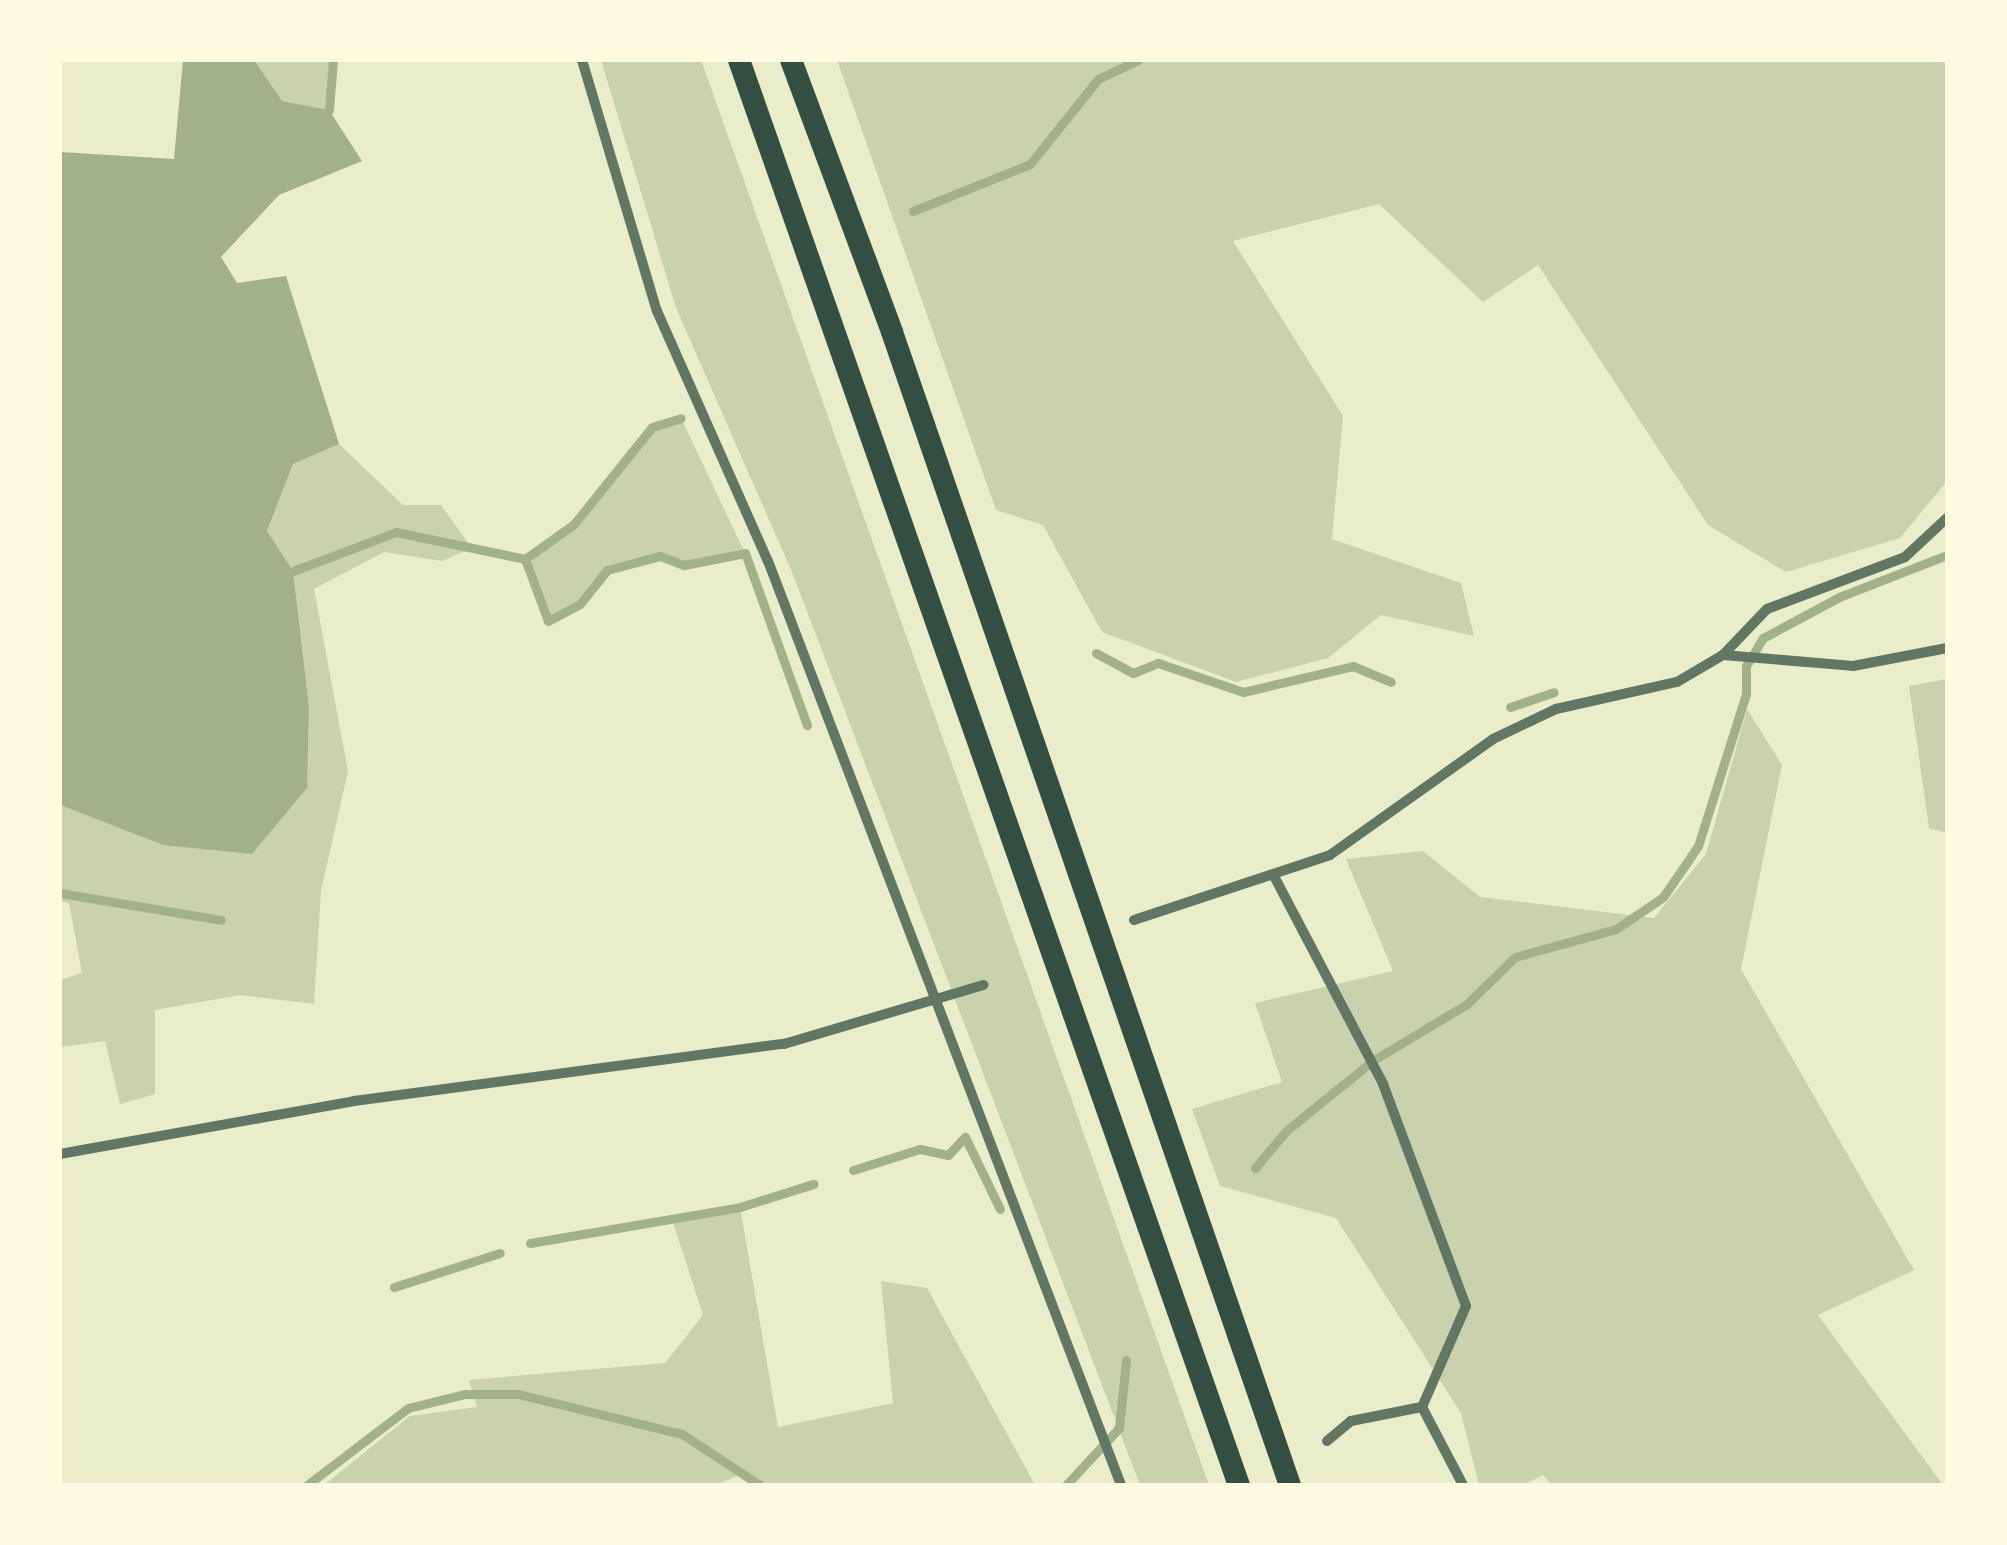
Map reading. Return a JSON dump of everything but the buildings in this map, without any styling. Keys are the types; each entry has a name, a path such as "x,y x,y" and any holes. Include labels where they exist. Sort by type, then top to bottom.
{"highway":[{"path":"739,60 1238,1485"},
{"path":"791,60 892,332 1290,1485"}],"street":[{"path":"582,60 657,311 768,561 932,1002 1121,1485"},
{"path":"1134,920 1274,878 1330,855 1493,739 1556,709 1677,682 1724,655 1767,609 1904,556 1947,518"},
{"path":"1724,655 1853,666 1947,648"},
{"path":"1274,878 1382,1084 1466,1306 1422,1407"},
{"path":"60,1154 354,1101 784,1044 984,985"},
{"path":"1327,1442 1351,1421 1422,1407"},
{"path":"1422,1407 1463,1485"}],"shaded area":[{"path":"183,60 254,60 282,101 329,110 362,161 279,195 221,257 237,283 286,276 339,444 293,464 267,531 293,571 309,706 307,788 252,854 163,845 60,805 60,152 174,159"},
{"path":"254,60 333,60 329,110 281,101"},
{"path":"601,60 701,60 1209,1485 1140,1485 792,572 676,308"},
{"path":"837,60 1947,60 1947,481 1900,538 1786,572 1708,525 1538,265 1483,302 1379,204 1233,241 1343,416 1332,539 1461,583 1474,636 1381,615 1328,658 1236,682 1102,632 1043,525 996,510"},
{"path":"681,418 745,553 684,565 659,556 607,570 580,604 548,621 525,559 574,524 652,427"},
{"path":"339,444 403,505 441,505 472,548 442,561 384,552 314,589 348,771 321,891 314,1004 240,995 155,1010 155,1094 120,1104 105,1041 60,1047 60,980 82,973 69,903 60,901 60,805 163,845 309,706 293,572 267,531 293,464"},
{"path":"1947,679 1947,833 1929,828 1909,686"},
{"path":"1747,709 1782,765 1741,969 1914,1270 1818,1315 1943,1485 1552,1485 1543,1475 1523,1485 1479,1485 1461,1413 1336,1218 1220,1186 1192,1109 1282,1082 1255,1003 1393,971 1346,859 1423,851 1480,897 1654,918 1706,854"},
{"path":"740,1207 778,1427 893,1403 881,1281 927,1288 1035,1485 753,1485 739,1475 716,1485 324,1485 410,1416 477,1407 469,1380 665,1363 703,1315 672,1219"}],"waterway":[{"path":"329,110 333,60"},
{"path":"913,211 1030,164 1098,79 1138,60"},
{"path":"525,559 574,524 652,427 681,418"},
{"path":"293,571 396,532 525,559 548,621 580,604 607,570 660,556 684,565 745,553 807,725"},
{"path":"1255,1168 1286,1131 1372,1061 1467,1004 1515,957 1616,929 1663,897 1698,846 1746,694 1746,666 1763,638 1839,597 1947,555"},
{"path":"1096,653 1133,673 1158,663 1243,692 1353,666 1391,682"},
{"path":"1510,707 1554,692"},
{"path":"60,893 221,920"},
{"path":"853,1170 920,1149 948,1155 965,1137 1000,1209"},
{"path":"530,1243 740,1207 813,1184"},
{"path":"394,1287 500,1253"},
{"path":"1066,1485 1119,1428 1126,1360"},
{"path":"307,1485 408,1408 465,1394 518,1394 682,1434 760,1485"}]}
